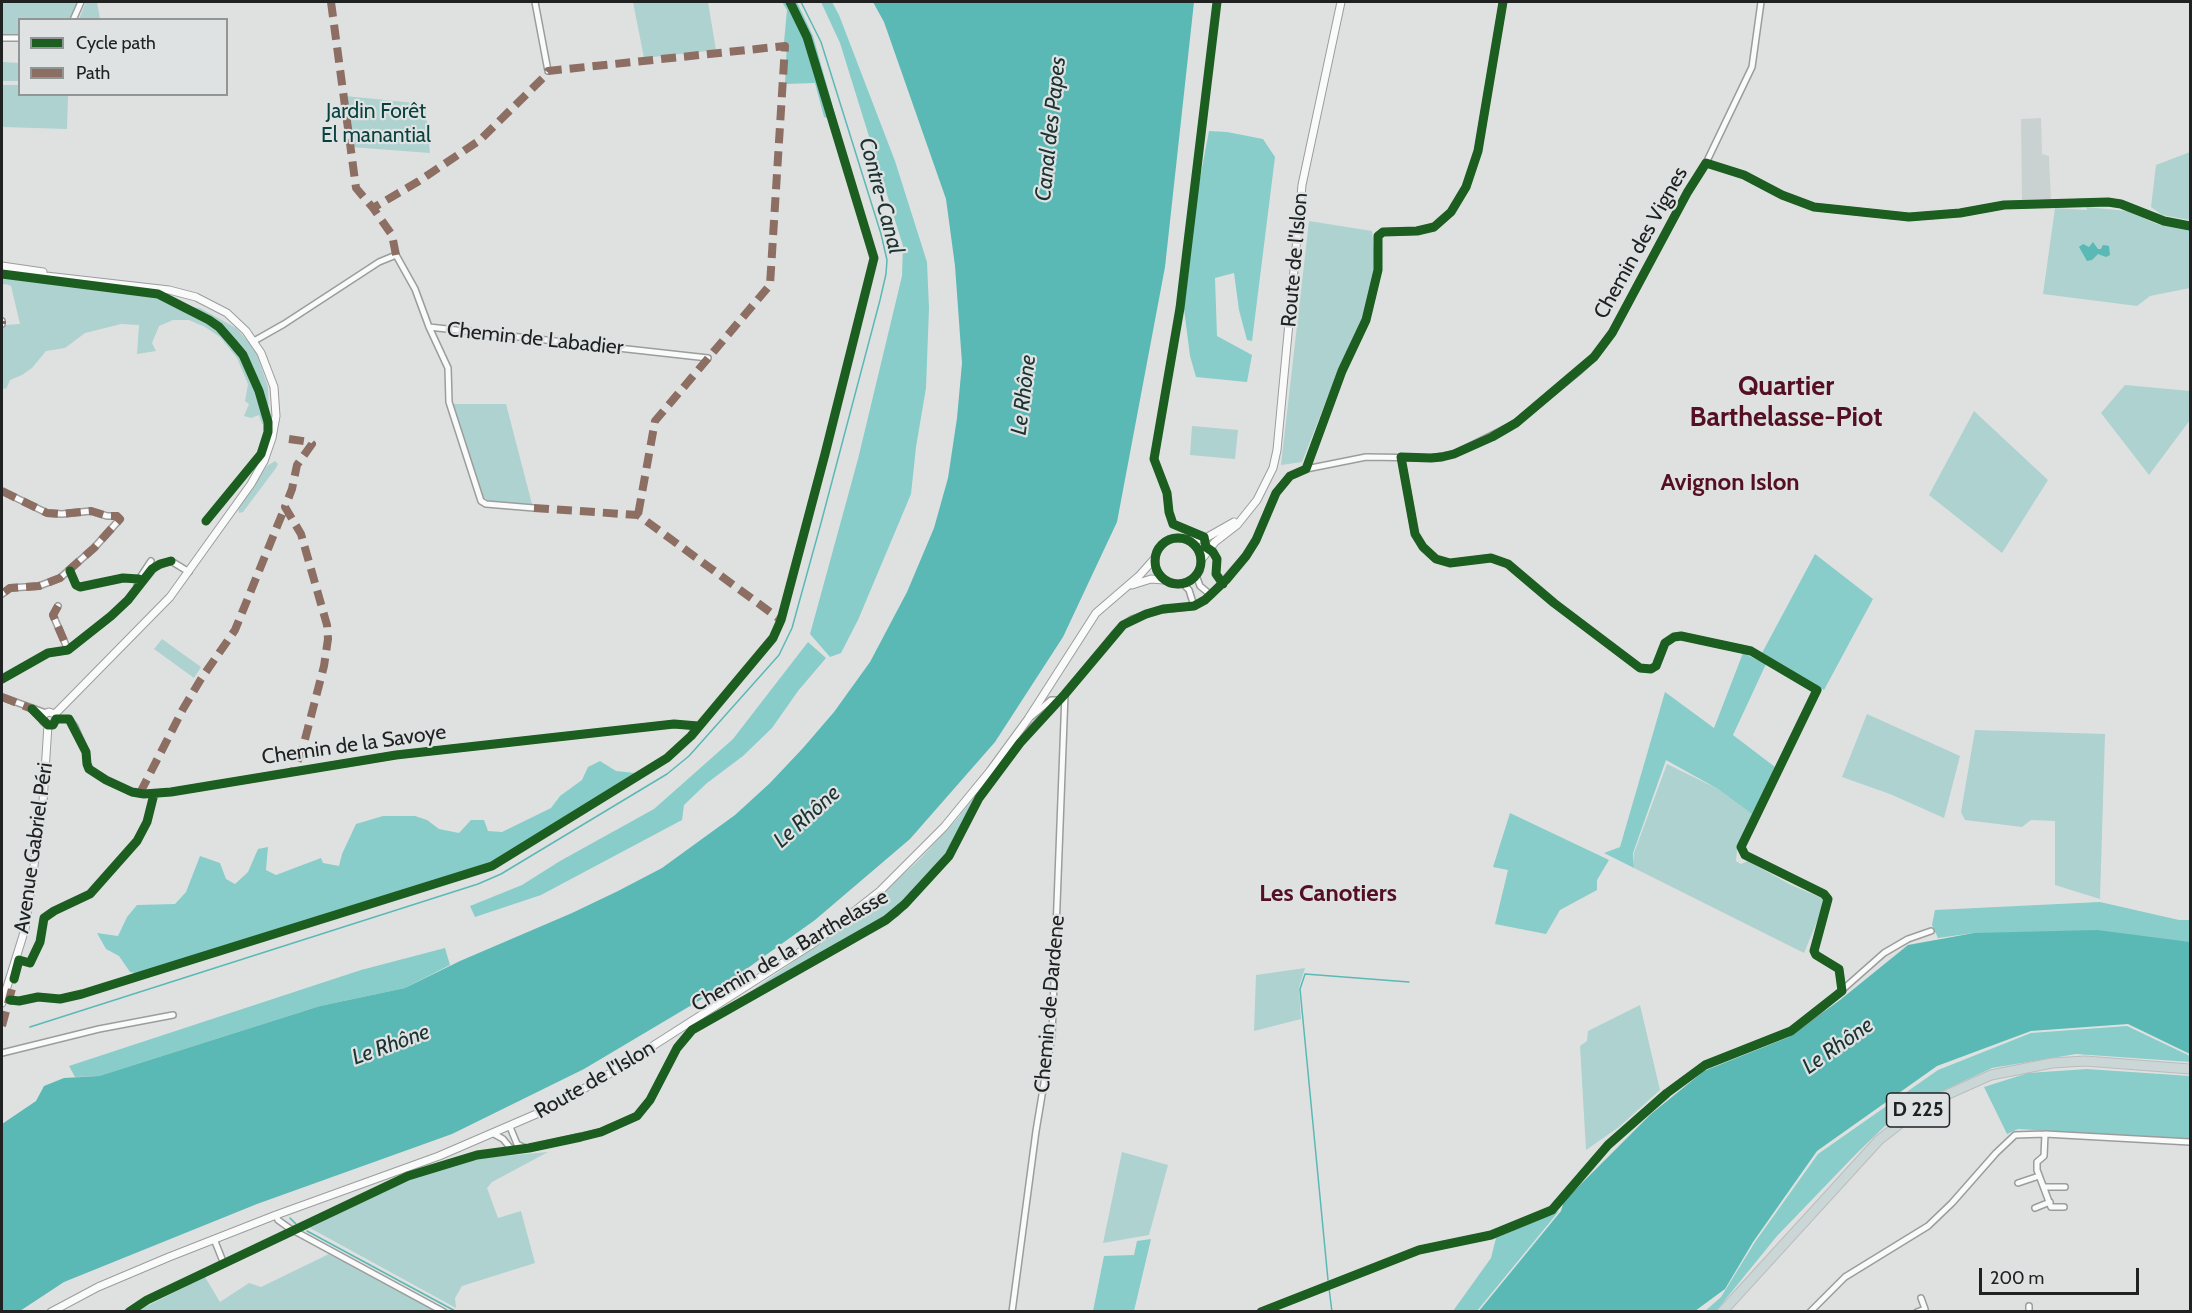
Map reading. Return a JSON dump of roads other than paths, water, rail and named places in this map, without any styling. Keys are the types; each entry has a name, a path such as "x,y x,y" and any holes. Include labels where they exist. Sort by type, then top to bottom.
{"highway":[{"name":"D 225","path":"1722,1311 1879,1140 1920,1108 1991,1075 2052,1063 2085,1061 2190,1069"}],"street":[{"path":"75,18 81,2"},
{"path":"535,2 548,71"},
{"name":"Route de l'Islon","path":"1201,560 1215,542 1236,525 1246,513 1263,490 1273,468 1277,450 1302,184 1341,2"},
{"path":"1306,469 1342,371 1366,321 1378,270 1378,236 1383,232 1417,231 1434,227 1451,212 1466,187 1480,141 1503,2"},
{"path":"1706,163 1752,67 1761,2"},
{"path":"2,38 18,38"},
{"name":"Chemin des Vignes","path":"1211,595 1246,556 1256,540 1275,493 1290,476 1306,469 1366,457 1418,458 1454,454 1516,423 1594,357 1612,333 1687,193 1706,163 1744,175 1782,195 1814,207 1909,217 1952,214 2004,205 2108,202 2121,204 2164,221 2190,226"},
{"name":"Chemin de Labadier","path":"254,341 380,262 396,255 415,289 429,327 708,358"},
{"path":"2,266 81,279"},
{"path":"2,271 170,290 196,297 227,313 254,341 266,364 274,387 276,416 270,447 251,484 189,572 157,612 56,717 53,725 46,723 32,709"},
{"path":"429,327 448,368 449,402 481,501 486,504 534,508"},
{"path":"1401,457 1416,534 1423,547 1436,559 1450,563 1491,558 1508,564 1554,603 1640,668 1652,669 1656,666 1665,643 1674,637 1681,636 1751,651 1817,690 1741,847 1745,855 1824,894 1828,899 1814,951 1820,958 1839,969 1842,991"},
{"path":"2,491 47,513 91,511 119,517 120,521 60,578 39,586 10,588 2,586"},
{"name":"Route de l'Islon","path":"1188,540 1201,540 1212,536 1246,513"},
{"path":"1197,575 1183,584 1164,580 1156,570 1155,558 1159,548 1173,538 1188,540 1195,545 1201,560 1197,575 1200,586 1211,595"},
{"name":"Route de l'Islon","path":"51,1311 132,1272 214,1239 510,1127 548,1109 601,1079 771,972 837,926 880,891 944,827 990,771 1028,719 1096,613 1127,587 1155,558"},
{"path":"138,588 139,579 151,561"},
{"path":"2,679 48,653 68,650 111,616 138,588 152,569 160,564 171,561 189,572"},
{"name":"Route de l'Islon","path":"1127,587 1151,579 1164,580"},
{"path":"1183,584 1189,590 1194,606"},
{"path":"2,594 10,588"},
{"name":"Chemin de la Barthelasse","path":"494,1134 503,1139 512,1150 529,1148 591,1135 637,1116 651,1100 677,1048 692,1030 896,913 950,856 979,798 1028,732 1065,694 1123,625 1160,610 1194,606 1211,595"},
{"path":"58,606 53,615 68,650"},
{"name":"Chemin de Dardene","path":"1012,1311 1036,1131 1052,1035 1065,694"},
{"path":"2,697 32,709 51,712 56,717"},
{"path":"1028,719 1051,700 1059,700"},
{"path":"46,713 43,716 46,723"},
{"name":"Chemin de la Savoye","path":"56,717 69,719 87,752 89,769 132,792 154,794 396,755 674,724 698,726"},
{"name":"Avenue Gabriel Péri","path":"2,1003 25,929 43,802 46,723"},
{"path":"1261,1311 1419,1250 1491,1235 1552,1210 1608,1145 1667,1093 1705,1065 1791,1031 1842,991 1884,953 1908,939 1931,931"},
{"path":"2,1053 99,1029 173,1015"},
{"path":"510,1127 517,1144 529,1148"},
{"path":"2045,1134 2044,1156 2037,1162 2039,1176 2051,1207 2064,1208"},
{"path":"1810,1311 1845,1277 1928,1226 2015,1135 2045,1134 2190,1142"},
{"path":"2018,1183 2039,1176"},
{"path":"2045,1187 2065,1187"},
{"path":"2035,1208 2050,1202"},
{"path":"276,1215 283,1224 294,1231 444,1311"},
{"path":"129,1311 147,1300 294,1231"},
{"path":"214,1239 224,1264"},
{"path":"1917,1311 1925,1309 1922,1298"}],"water":[{"path":"873,2 1194,2 1165,267 1117,522 1063,637 995,742 910,839 815,920 717,990 584,1069 452,1134 257,1204 64,1282 20,1311 2,1311 2,1124 36,1101 44,1086 64,1078 99,1076 320,1006 405,988 618,891 662,868 735,815 803,748 834,712 870,662 907,592 934,528 948,478 962,363 955,266 946,199 884,22"},
{"path":"2093,242 2098,249 2101,249 2103,245 2109,246 2110,255 2106,257 2098,254 2092,260 2087,261 2079,247 2083,244 2089,247"},
{"name":"Le Rhône","path":"2097,930 2190,942 2190,1054 2128,1024 2031,1031 1937,1066 1817,1151 1753,1242 1725,1289 1695,1311 1479,1311 1561,1211 1564,1201 1651,1114 1704,1071 1789,1037 1840,1000 1908,945 1974,933"}],"waterway":[{"name":"Contre-Canal","path":"30,1027 478,884 501,874 667,774 689,756 779,655 792,628 821,523 880,300 887,260 821,42 801,2"},
{"path":"1328,1280 1300,989 1305,974 1409,982"},
{"path":"290,1218 296,1224"},
{"path":"307,1231 457,1312"},
{"path":"1329,1288 1332,1312"}],"district":[{"name":"Quartier Barthelasse-Piot","path":"1786,402"},
{"name":"Avignon Islon","path":"1730,483"},
{"name":"Les Canotiers","path":"1328,894"}],"park label":[{"name":"Jardin Forêt El manantial","path":"376,124"}],"water label":[{"name":"Canal des Papes","path":"1051,129"}]}
